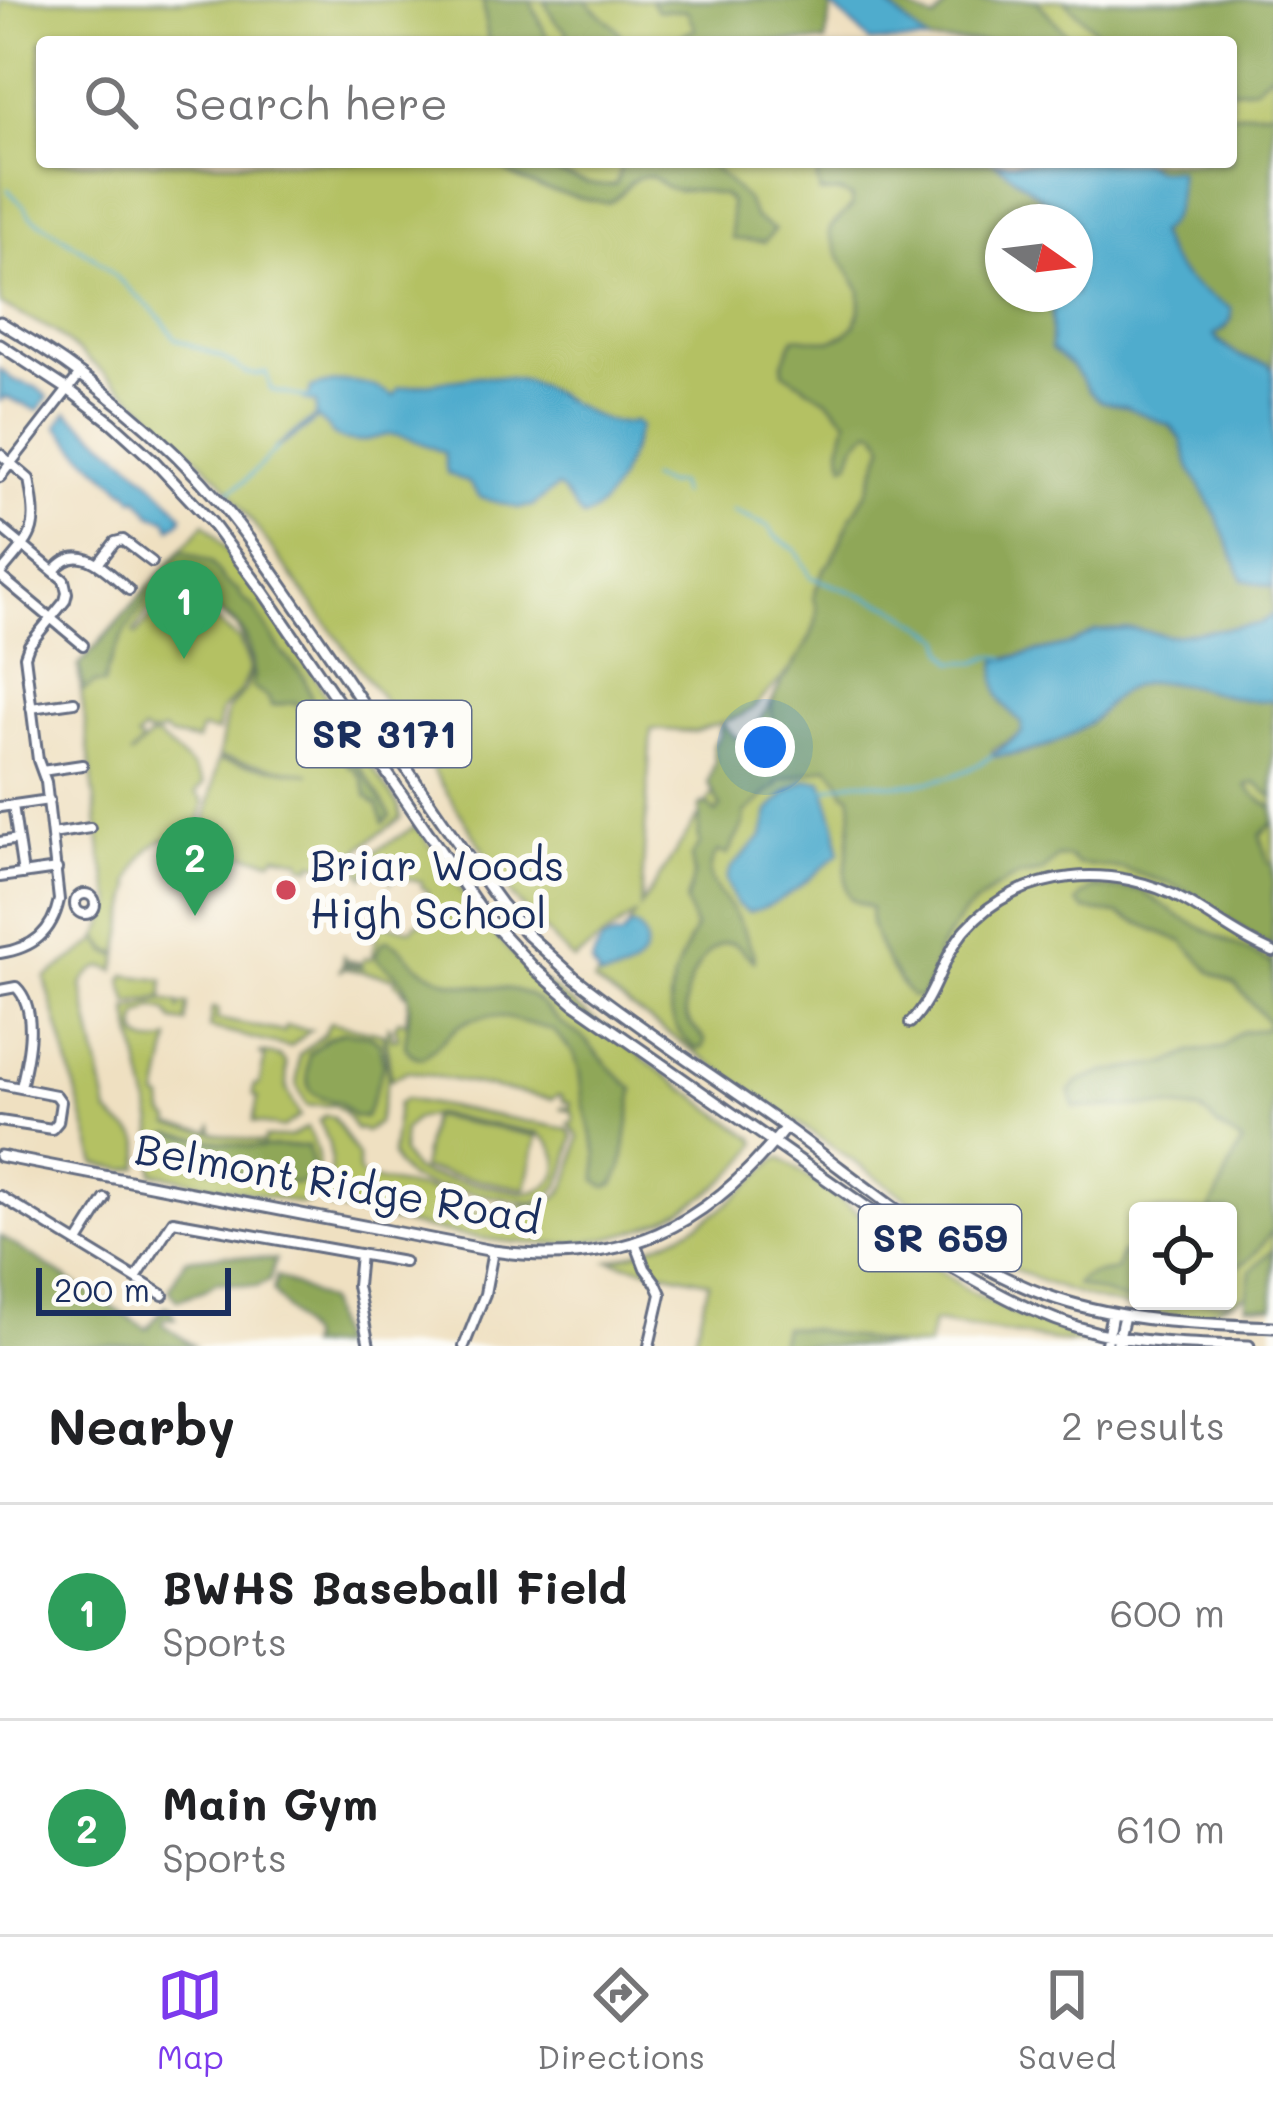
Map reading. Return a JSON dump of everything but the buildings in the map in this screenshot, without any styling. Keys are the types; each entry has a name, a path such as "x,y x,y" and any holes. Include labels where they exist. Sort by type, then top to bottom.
{"main road":[{"name":"SR 3171","path":"0,322 80,374 158,437 223,506 513,919 590,990 786,1127"},
{"name":"SR 3171","path":"0,345 112,423 223,536 465,887 510,944 574,1003 774,1142"},
{"name":"Belmont Ridge Road","path":"0,1156 493,1251 565,1256 634,1242 699,1212 736,1183 786,1127"},
{"name":"SR 659","path":"786,1127 994,1272 1053,1298 1118,1315 1273,1328"},
{"name":"SR 659","path":"774,1142 937,1257 1033,1311 1113,1341 1250,1346"},
{"path":"1113,1341 1118,1315"}],"street":[{"path":"0,477 80,374"},
{"path":"0,454 30,482 34,528 0,575 83,645"},
{"path":"0,527 64,580 67,593 26,652 59,900 55,918 43,936 19,949 0,952"},
{"path":"98,564 123,540 152,562"},
{"path":"54,571 76,557 98,564 129,590"},
{"path":"31,708 74,702"},
{"path":"42,770 82,765"},
{"path":"0,807 49,800"},
{"path":"14,805 23,874"},
{"path":"52,834 90,828"},
{"path":"0,842 18,839"},
{"path":"0,878 58,869"},
{"path":"910,1023 927,1002 962,932 1004,897 1042,882 1100,876 1153,886 1273,952"},
{"path":"59,900 75,903"},
{"path":"0,990 16,987 23,992 31,1039 21,1088"},
{"path":"0,1084 60,1097 61,1107 58,1122 48,1129 0,1121"},
{"path":"0,1196 164,1295"},
{"path":"78,1242 105,1199"},
{"path":"136,1278 173,1221 404,1262"},
{"path":"634,1242 661,1294 649,1346"},
{"path":"464,1346 484,1294 493,1251"},
{"path":"360,1254 357,1286 369,1346"}],"green space":[{"path":"0,0 710,0 732,36 36,36 36,168 828,168 857,207 875,275 915,780 1125,772 1273,610 1273,1283 1237,1299 1237,1202 1129,1202 1129,1307 1039,1280 954,1235 594,982 636,914 573,960 513,897 420,750 222,481 54,331 0,304","holes":["793,668 641,906 651,729 695,732 740,716"]},
{"path":"483,0 530,0 547,36 487,36"},
{"path":"544,0 585,0 620,36 567,36"},
{"path":"651,0 829,0 831,12 826,36 681,36 695,29 687,11 657,10"},
{"path":"882,0 897,0 935,20 951,0 1036,0 1069,36 921,36"},
{"path":"1036,0 1064,0 1102,36 1069,36"},
{"path":"1064,0 1273,0 1273,71 1254,88 1237,89 1237,36 1102,36"},
{"path":"1273,71 1273,110 1237,113 1237,89 1254,88"},
{"path":"1273,110 1273,371 1268,364 1231,351 1214,335 1232,318 1172,263 1157,222 1152,168 1237,168 1237,113"},
{"path":"546,168 604,185 616,184 620,168 714,168 747,200 755,218 775,230 764,242 732,239 730,201 723,195 675,190 650,176 634,180 608,203 531,184 505,170"},
{"path":"819,168 1003,168 1050,204 985,204 985,312 1052,312 1051,349 1072,366 1090,392 1101,401 1170,426 1181,439 1243,579 1273,587 1273,614 1261,624 1168,636 1134,629 1096,631 1071,644 997,660 1002,703 1022,723 1022,733 993,750 991,756 1029,751 1064,738 1094,719 1118,694 1145,683 1178,683 1239,698 1273,700 1273,797 1255,783 1246,786 1273,808 1273,823 1260,835 1273,865 1273,945 1170,884 1124,869 1057,857 1042,872 1018,876 994,889 961,916 938,951 922,997 912,997 878,942 871,908 848,893 852,806 850,795 828,767 778,781 745,813 727,855 718,851 711,879 740,923 754,961 735,944 722,944 696,970 685,1008 688,1020 705,1040 703,1048 697,1049 683,1037 674,1023 670,1008 674,977 695,929 686,902 694,874 691,857 700,844 699,808 708,805 716,813 721,807 708,783 715,761 713,745 724,725 735,737 747,739 748,755 756,747 769,751 775,694 812,634 817,609 813,598 823,570 868,490 884,445 877,431 870,430 845,465 841,448 847,420 830,402 783,372 794,337 830,341 855,325 860,310 860,290 829,233 852,206 851,197 820,193"},
{"path":"205,523 248,577 318,682 399,806 401,818 360,848 345,873 339,867 313,862 311,867 276,855 272,860 201,846 218,760 310,774 219,757 227,711 245,690 253,667 238,628 189,586 176,591 163,588 157,595 162,600 153,611 148,610 133,633 170,594 182,593 239,640 250,668 240,692 221,711 217,732 201,729 197,741 163,730 143,731 137,738 142,743 130,756 150,737 158,737 193,768 204,784 196,793 204,801 195,845 175,841 175,837 166,839 141,860 130,884 119,954 108,950 99,938 107,952 119,956 115,971 95,970 82,986 108,1112 140,1145 139,1167 128,1170 96,1164 45,978 96,942 113,904 102,859 78,666"},
{"path":"182,550 211,562 254,608 304,677 312,700 310,711 345,747 391,816 383,823 361,775 349,767 334,738 295,702 271,706 252,687 251,654 242,630 189,581 174,581 146,602 123,636 104,684 95,683 83,691 80,665"},
{"path":"414,827 518,959 754,1138 757,1143 732,1174 699,1200 655,1224 610,1238 565,1243 473,1237 326,1205 330,1153 319,1121 326,1115 333,1117 358,1156 358,1170 364,1178 446,1193 449,1208 491,1215 497,1203 549,1202 565,1186 575,1157 579,1137 569,1123 574,1122 572,1111 560,1108 570,1108 571,1103 562,1096 552,1099 407,1071 391,1080 388,1026 392,1039 398,1038 395,1025 399,1020 406,1022 409,995 395,978 343,968 339,972 342,965 363,968 343,962 343,954 345,960 362,963 371,959 378,928 374,923 412,929 416,923 423,924 428,890 422,882 394,877 391,882 390,876 367,872 364,877 359,870 363,859"},
{"path":"1094,888 1140,890 1182,918 1273,964 1273,1230 1254,1255 1237,1266 1237,1202 1214,1202 1242,1143 1195,1110 1074,1107 1070,1092 1078,1082 1105,1072 1168,1063 1194,1051 1223,1048 1242,1032 1266,1028 1267,1021 1235,984 1211,972 1183,942 1118,914 1085,910 1077,903"},
{"path":"387,940 423,969 444,979 531,996 634,1089 622,1168 614,1184 606,1187 596,1181 597,1154 579,1070 574,1054 553,1030 488,1016 459,1026 423,1058 414,1056 405,1046 409,1009 404,983 375,956"},
{"path":"125,975 163,980 163,997 129,1004 122,981"},
{"path":"164,1000 178,1003 179,1009 188,1004 186,1023 173,1021 166,1011 154,1008 139,1016 137,1032 149,1043 170,1039 158,1098 163,1100 170,1125 209,1132 212,1127 213,1133 263,1143 265,1138 290,1137 307,1128 318,1165 311,1201 303,1204 153,1173 153,1124 128,1010"},
{"path":"212,1008 218,1009 217,1019 284,1032 286,1026 311,1030 290,1047 269,1043 209,1028"},
{"path":"330,1022 383,1034 388,1078 378,1123 365,1132 356,1130 335,1105 307,1106 297,1086 299,1055 324,1034"},
{"path":"343,1032 369,1035 379,1042 382,1067 365,1118 353,1116 339,1102 319,1097 308,1082 309,1054"},
{"path":"261,1053 286,1062 287,1090 300,1116 283,1128 253,1122 258,1098 253,1095 254,1085 259,1085 265,1057"},
{"path":"405,1099 568,1129 573,1137 566,1170 551,1194 530,1203 422,1184 397,1166 392,1154 398,1104","holes":["435,1114 538,1133 554,1151 557,1170 547,1185 525,1193 426,1175 414,1170 402,1153 404,1130 415,1119"]},
{"path":"431,1116 537,1136 526,1189 421,1169"},
{"path":"170,1133 250,1147 308,1146 315,1178 298,1184 172,1161 158,1153 160,1138"},
{"path":"781,1158 967,1290 1019,1316 1096,1343 933,1322 928,1346 692,1346 709,1282 610,1261 700,1223"},
{"path":"0,1236 147,1329 165,1306 170,1308 176,1319 164,1318 162,1324 194,1346 0,1346"},
{"path":"1129,1249 1129,1301 1076,1285 1088,1275 1116,1270 1120,1255"},
{"path":"1273,1249 1273,1307 1246,1305 1251,1271"},
{"path":"225,1255 276,1260 269,1281 257,1287 217,1282 178,1300 169,1290 185,1259"},
{"path":"277,1276 327,1302 339,1346 306,1346 306,1335 273,1291"},
{"path":"1141,1310 1211,1310 1181,1316"},
{"path":"783,1327 810,1329 897,1346 779,1346"}],"water":[{"path":"882,0 921,36 864,36 828,3"},
{"path":"1003,168 1178,170 1176,205 1158,233 1163,247 1186,279 1231,308 1228,324 1214,335 1219,341 1238,355 1268,364 1273,371 1273,587 1243,579 1171,426 1101,401 1051,349 1052,313 1093,312 1093,204 1050,204"},
{"path":"0,369 48,397 38,411 6,397 0,401"},
{"path":"479,376 530,382 596,417 635,422 640,427 620,478 596,510 584,518 557,487 532,506 518,508 481,498 469,483 447,473 444,453 393,435 346,440 318,418 275,448 316,416 316,403 304,400 311,388 354,382 394,396 399,388"},
{"path":"67,412 156,486 182,515 181,520 171,528 166,519 152,515 85,456 57,426"},
{"path":"1273,614 1273,700 1239,698 1178,683 1145,683 1118,694 1086,725 1063,739 990,757 1022,733 1022,723 999,696 997,661 1071,644 1096,631 1134,629 1168,636 1261,624"},
{"path":"806,780 822,781 839,853 785,897 748,912 736,904 726,880 731,868 763,836 769,811"},
{"path":"635,926 645,942 641,959 628,971 600,978 592,964 598,947"}],"waterway":[{"path":"8,189 29,215 95,258 158,315 176,339 246,373 266,372 271,390 310,399"},
{"path":"227,493 278,447"},
{"path":"650,478 677,483 681,494"},
{"path":"732,511 769,527 796,550 811,577 891,606 943,638 954,662 1005,658"},
{"path":"893,785 945,778 992,756"},
{"path":"825,790 858,782 892,785"}],"place":[{"name":"BWHS Baseball Field","path":"184,659"},
{"name":"Briar Woods High School","path":"286,890"},
{"name":"Main Gym","path":"195,916"}]}
